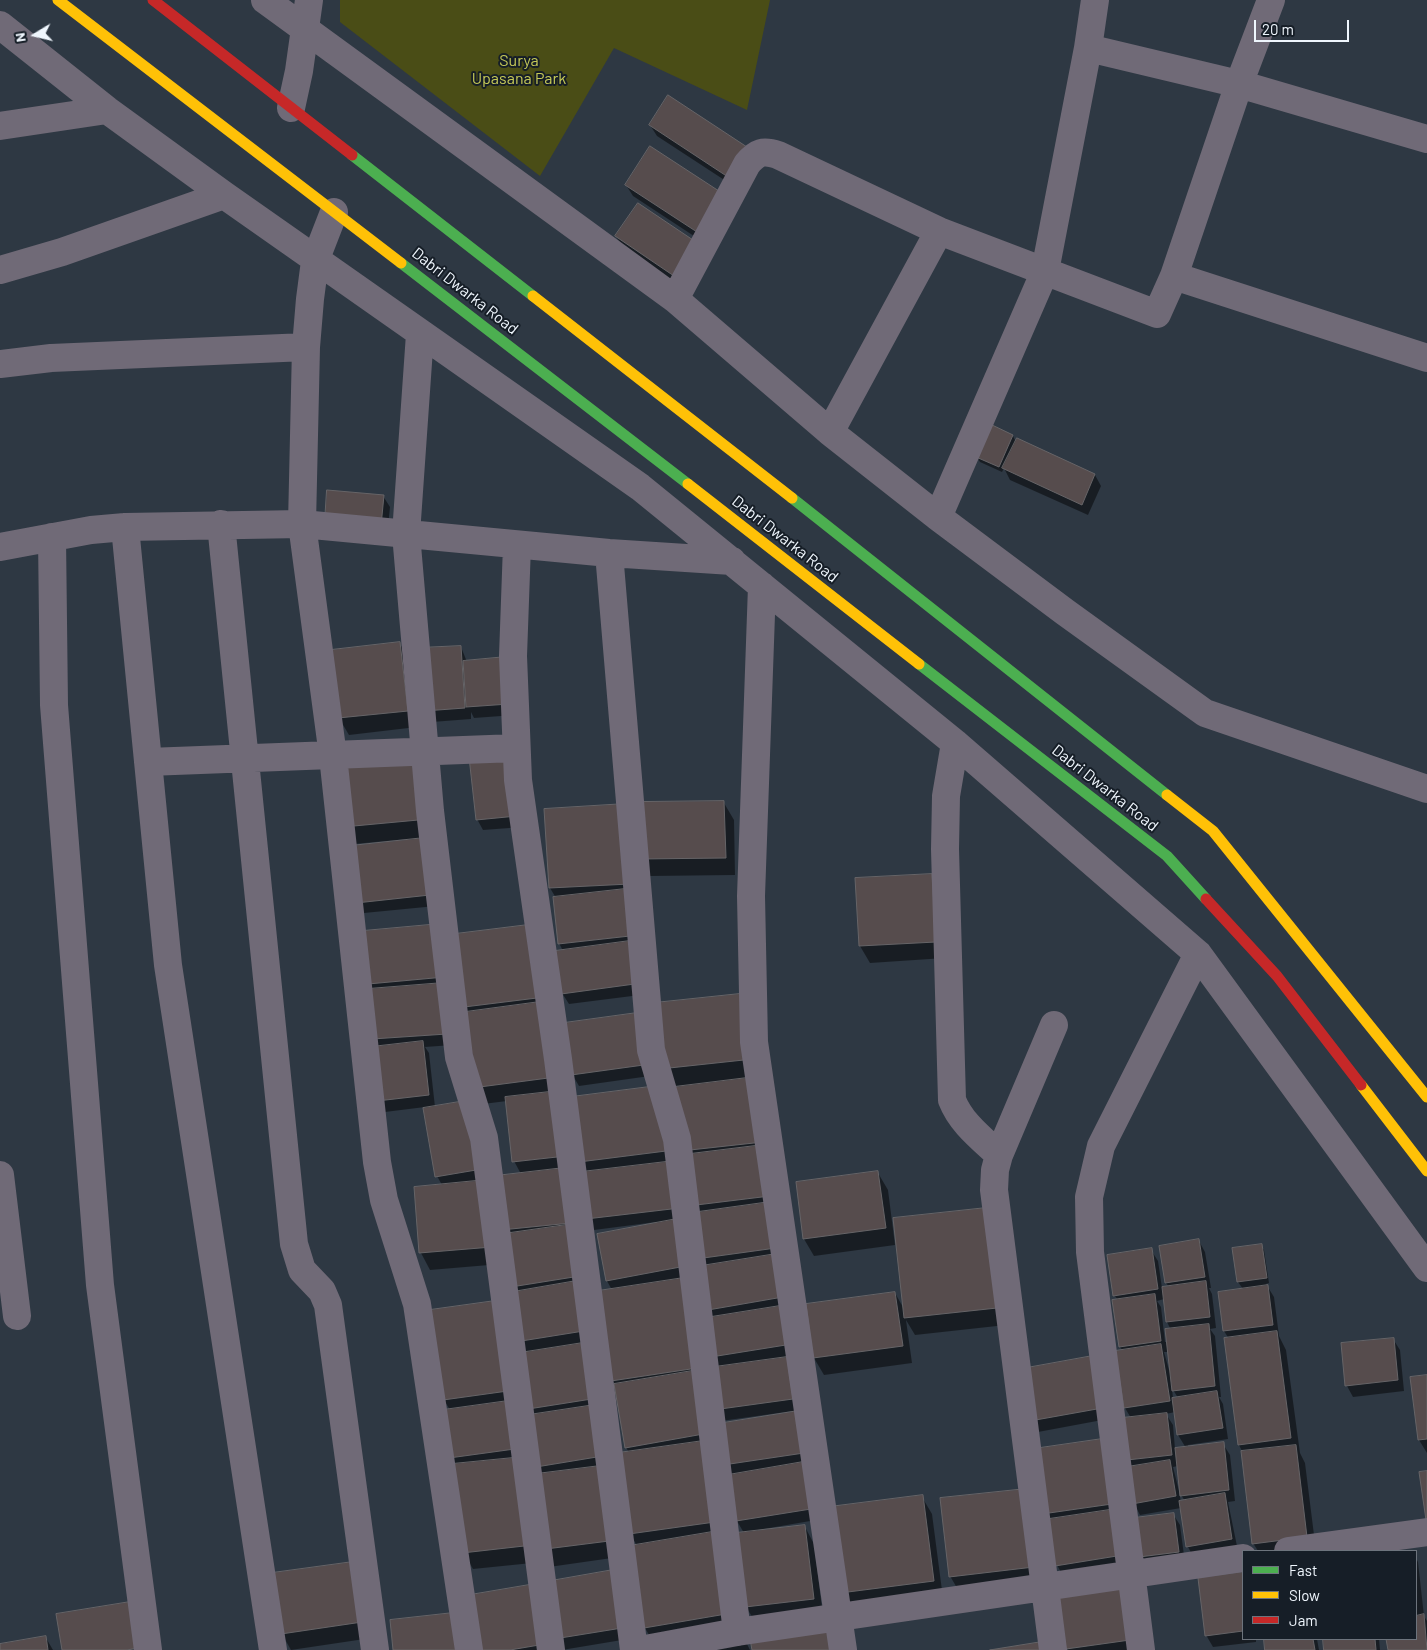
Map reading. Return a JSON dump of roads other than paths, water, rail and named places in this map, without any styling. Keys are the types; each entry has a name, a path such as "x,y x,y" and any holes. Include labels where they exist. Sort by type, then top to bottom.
{"main road":[{"name":"Dabri Dwarka Road","path":"58,0 1167,856 1277,976 1427,1171"},
{"name":"Dabri Dwarka Road","path":"152,0 963,631 1213,832 1427,1097"}],"street":[{"path":"265,0 675,299 830,432 938,517 1205,713 1427,789"},
{"path":"292,108 309,0"},
{"path":"938,517 1045,271 1088,48 1095,0"},
{"path":"675,299 746,164 756,154 766,151 939,231 1158,314 1174,276 1230,81 1271,0"},
{"path":"0,25 107,110 315,261 640,487 955,743 1198,954 1427,1268"},
{"path":"1088,48 1230,81 1427,139"},
{"path":"0,126 107,110"},
{"path":"0,270 62,252 224,195"},
{"path":"334,212 315,261 306,347 302,524 333,756 377,1162 384,1200 417,1304 469,1650"},
{"path":"830,432 939,231"},
{"path":"1174,276 1427,358"},
{"path":"420,334 406,534 425,753 459,1058 484,1138 551,1650"},
{"path":"0,364 51,358 306,347"},
{"path":"221,524 294,1244 302,1270 322,1292 328,1306 375,1650"},
{"path":"0,547 125,527 302,524 610,554 732,561"},
{"path":"125,527 168,965 273,1650"},
{"path":"52,538 54,705 99,1275 148,1650"},
{"path":"518,545 513,656 518,780 558,1059 634,1650"},
{"path":"610,554 650,1050 677,1139 738,1632"},
{"path":"762,586 751,896 754,1042 843,1650"},
{"path":"955,743 946,796 945,839 952,1100 956,1111 999,1155"},
{"path":"148,762 425,753 516,748"},
{"path":"1141,1650 1090,1252 1089,1197 1101,1146 1198,954"},
{"path":"1053,1650 994,1190 995,1170 999,1155 1054,1025"},
{"path":"0,1175 17,1316"},
{"path":"1295,1550 1427,1532"},
{"path":"640,1650 738,1632 839,1619 1046,1585 1242,1558"}],"park label":[{"name":"Surya Upasana Park","path":"519,70"}]}
